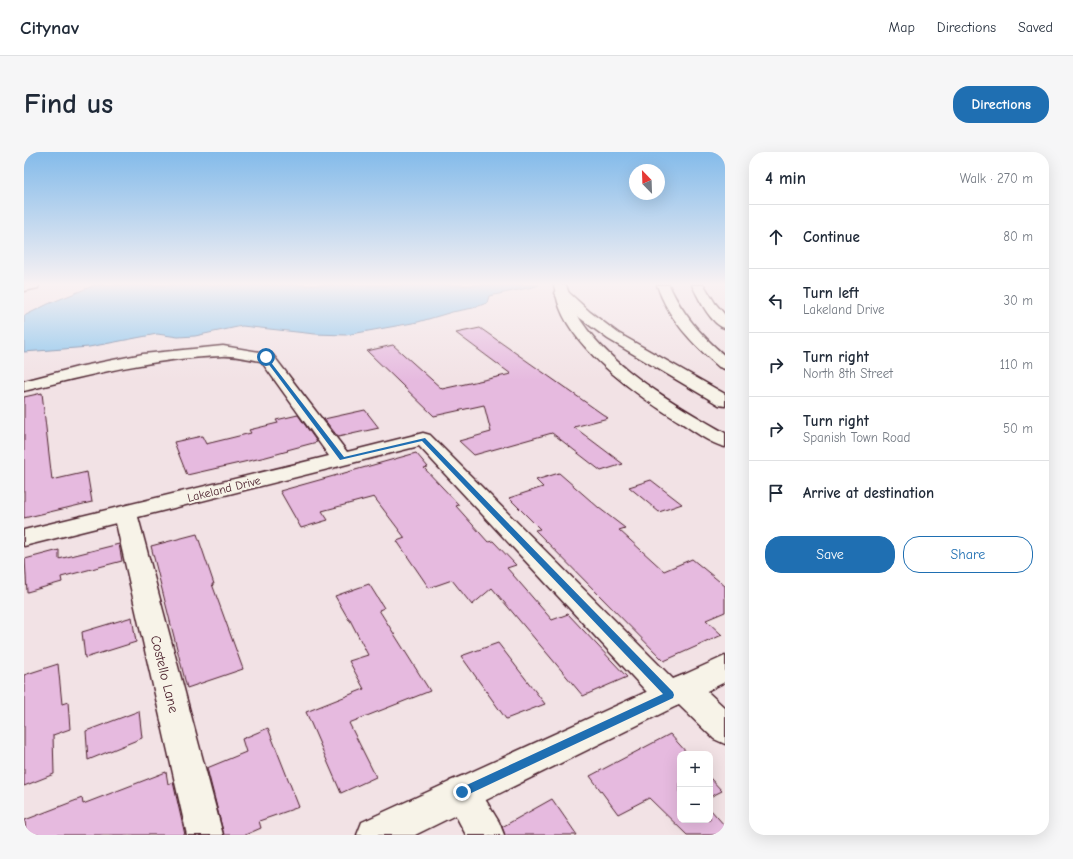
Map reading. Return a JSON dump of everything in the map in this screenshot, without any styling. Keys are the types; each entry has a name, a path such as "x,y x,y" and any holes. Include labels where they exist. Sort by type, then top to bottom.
{"main road":[{"path":"571,317 579,330 604,357 631,380 678,412 725,441"},
{"path":"587,317 613,336 725,401"},
{"path":"681,317 709,349 725,364"},
{"path":"24,386 78,372 143,359 223,351 266,357 342,459"},
{"name":"Lakeland Drive","path":"24,538 423,439 676,691"},
{"name":"Costello Lane","path":"125,513 205,835"},
{"path":"375,835 462,792 725,668"},
{"path":"676,691 725,729"},
{"path":"462,792 486,835"}],"water":[{"path":"24,317 435,317 418,322 346,335 315,334 242,326 195,336 178,337 157,334 89,347 24,352"}],"building":[{"path":"480,328 608,418 574,427 623,464 601,471 552,433 474,455 459,441 491,432 484,405 434,416 367,351 393,345 442,389 511,374 456,333"},
{"path":"42,393 52,480 87,472 92,502 24,518 24,397"},
{"path":"365,410 379,428 338,437 324,419"},
{"path":"298,415 317,442 266,457 187,475 174,442 202,436 206,444 251,433 249,430 278,423 276,420"},
{"path":"416,453 428,467 424,468 459,505 456,506 488,542 493,541 516,565 507,568 552,620 568,614 627,677 583,696 492,588 472,605 452,580 429,588 397,541 405,538 374,497 322,511 328,520 301,528 280,491"},
{"path":"559,473 599,508 625,528 619,530 664,571 692,559 725,586 725,612 706,620 722,635 664,661 535,530 540,529 509,498 543,487 536,480"},
{"path":"651,480 682,504 659,512 629,487"},
{"path":"197,534 214,584 212,584 243,669 187,688 151,546"},
{"path":"119,544 122,561 61,577 62,582 27,592 25,559 59,550 59,559"},
{"path":"369,584 384,608 379,610 430,691 349,723 376,777 341,793 306,712 364,689 349,661 368,655 350,620 335,596"},
{"path":"132,617 136,642 85,658 82,632"},
{"path":"498,643 545,704 506,719 461,656"},
{"path":"58,664 62,704 68,702 70,729 53,735 54,774 24,786 24,675"},
{"path":"139,711 142,738 88,760 86,731"},
{"path":"268,728 299,807 259,821 261,828 245,835 224,835 207,768 246,752 242,739"},
{"path":"670,734 685,751 677,751 677,823 713,823 713,812 725,826 725,835 687,835 649,798 618,814 590,776"},
{"path":"166,772 168,784 173,782 185,835 26,835 25,820 82,798 83,804"},
{"path":"713,781 722,791 713,796"},
{"path":"552,799 577,835 505,835 502,827"}],"route":[{"path":"266,357 342,459 423,439 670,695 462,792"}]}
